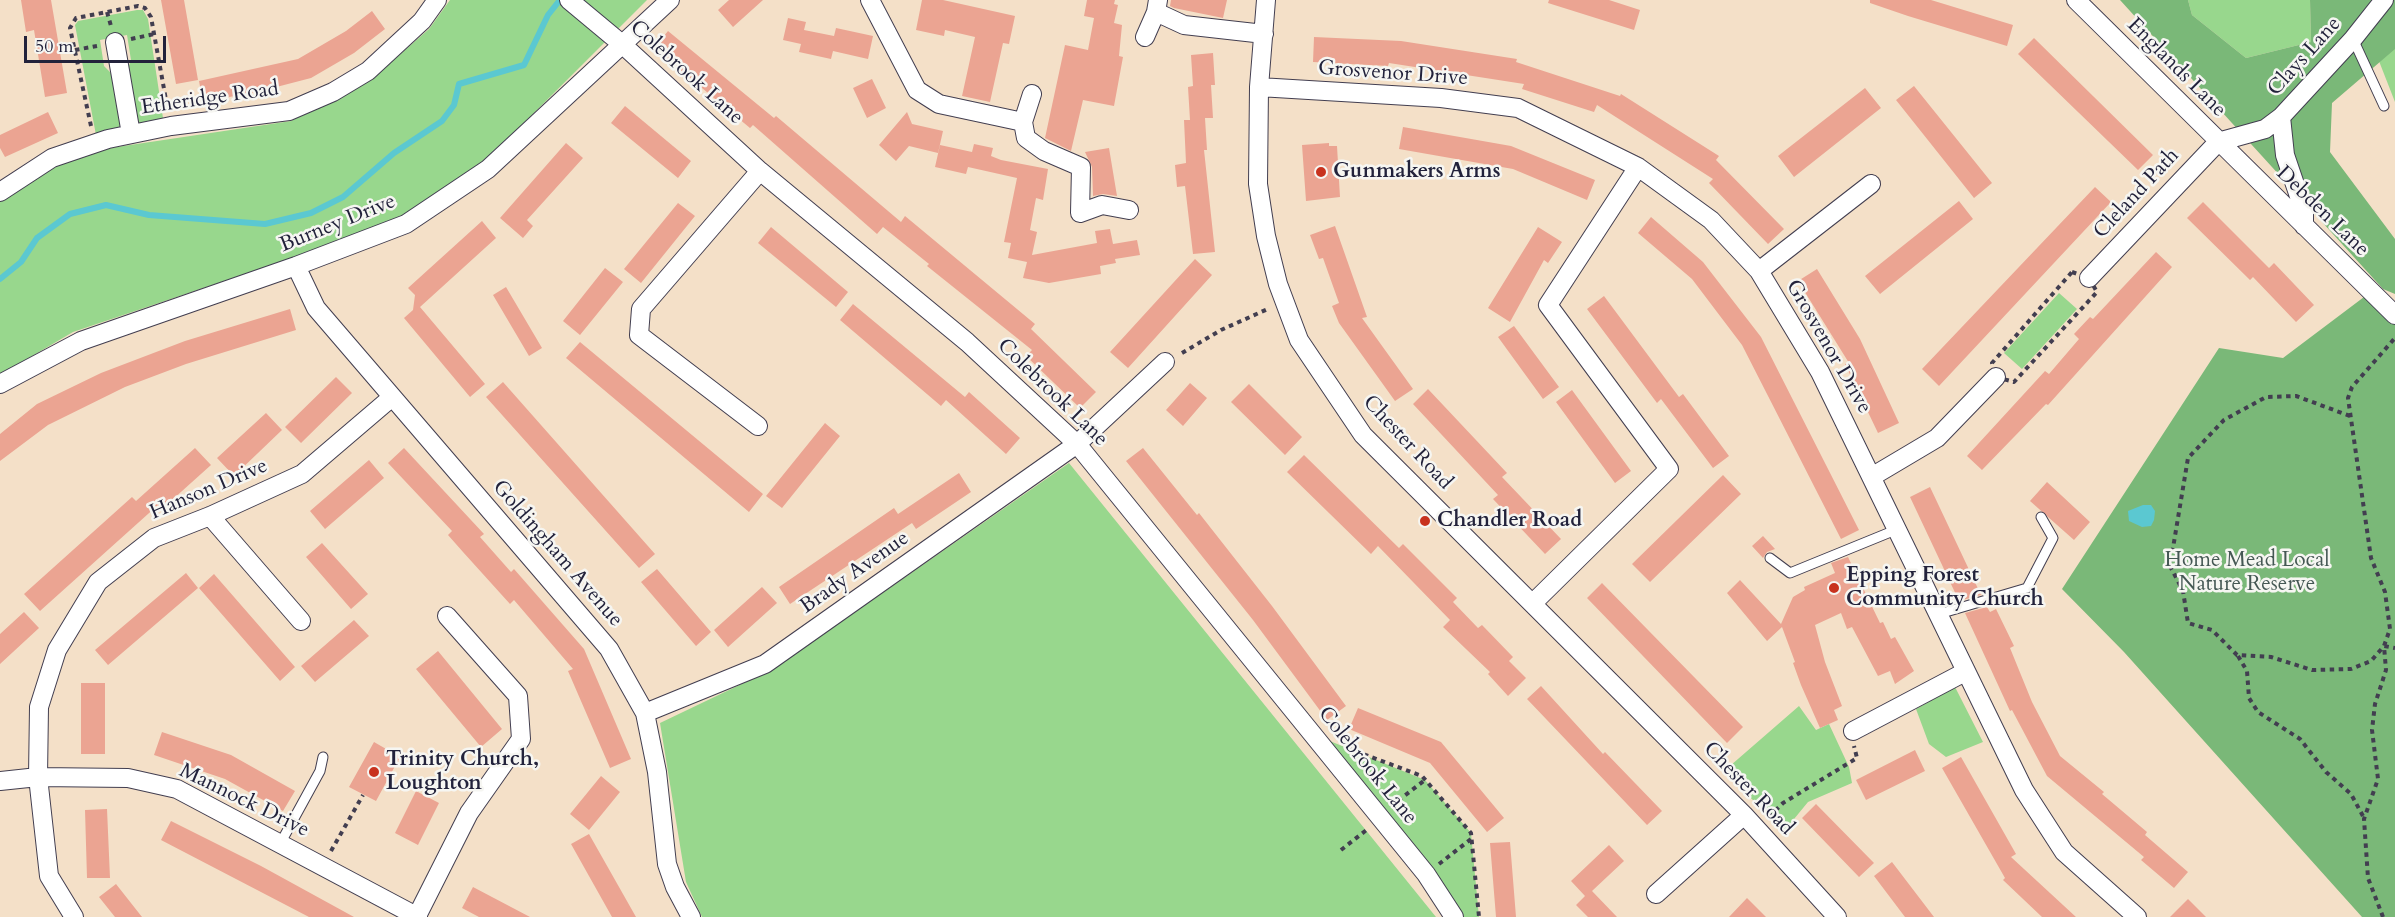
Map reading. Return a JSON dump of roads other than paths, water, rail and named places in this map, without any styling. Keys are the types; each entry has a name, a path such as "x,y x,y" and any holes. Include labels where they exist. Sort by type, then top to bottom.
{"street":[{"name":"Etheridge Road","path":"0,192 52,158 131,134 289,111 333,92 368,71 422,21 438,0"},
{"name":"Burney Drive","path":"0,384 81,341 297,266 406,224 488,169 670,0"},
{"path":"872,0 917,90 939,104 1023,122"},
{"name":"Chester Road","path":"1266,0 1259,87 1258,184 1266,236 1278,284 1299,340 1364,435 1744,815 1837,917"},
{"name":"Englands Lane","path":"2076,0 2218,142"},
{"name":"Clays Lane","path":"2218,142 2265,129 2281,117 2353,39 2384,0"},
{"name":"Colebrook Lane","path":"572,3 623,45 760,171 967,342 1077,444 1426,874 1454,917"},
{"path":"1145,37 1157,6 1184,25 1264,34"},
{"path":"115,42 131,134"},
{"name":"Grosvenor Drive","path":"1259,87 1441,98 1518,108 1638,167 1711,220 1759,271 1821,372 2024,790 2064,852 2137,917"},
{"path":"1032,94 1023,122 1026,138 1033,144 1081,167 1080,213 1102,205 1129,210"},
{"name":"Clays Lane","path":"2281,117 2285,155 2304,211 2304,226"},
{"name":"Debden Lane","path":"2218,142 2395,315"},
{"name":"Cleland Path","path":"2089,278 2218,142"},
{"path":"1533,603 1669,469 1548,306 1638,167"},
{"path":"758,426 639,335 641,309 760,171"},
{"path":"1759,271 1871,184"},
{"name":"Goldingham Avenue","path":"297,266 316,308 609,649 645,713 657,772 667,864 675,887 691,917"},
{"name":"Brady Avenue","path":"645,713 765,664 1077,444 1165,362"},
{"path":"1873,477 1937,438 1996,377"},
{"name":"Hanson Drive","path":"74,917 49,876 38,777 39,706 57,650 98,582 154,538 210,516 302,474 391,398"},
{"path":"210,516 301,621"},
{"path":"418,917 469,813 521,739 518,696 447,616"},
{"path":"1853,731 1965,672"},
{"name":"Mannock Drive","path":"0,781 38,777 128,778 177,789 418,917"},
{"path":"1656,894 1744,815"}],"lane":[{"path":"2353,39 2384,106"},
{"path":"1939,615 2027,588 2053,538 2042,517"},
{"path":"1770,558 1790,573 1898,529"},
{"path":"280,844 320,771 323,757"}],"water":[{"path":"2143,505 2151,505 2155,511 2151,526 2142,527 2129,521 2128,511"}],"waterway":[{"path":"0,279 21,262 37,238 70,214 106,205 149,215 265,224 311,213 343,197 394,153 442,121 454,105 459,84 524,65 548,15 560,0"}],"place":[{"name":"Gunmakers Arms","path":"1321,172"},
{"name":"Chandler Road","path":"1425,521"},
{"name":"Epping Forest Community Church","path":"1834,588"},
{"name":"Trinity Church, Loughton","path":"374,772"}],"park label":[{"name":"Home Mead Local Nature Reserve","path":"2247,573"}]}
